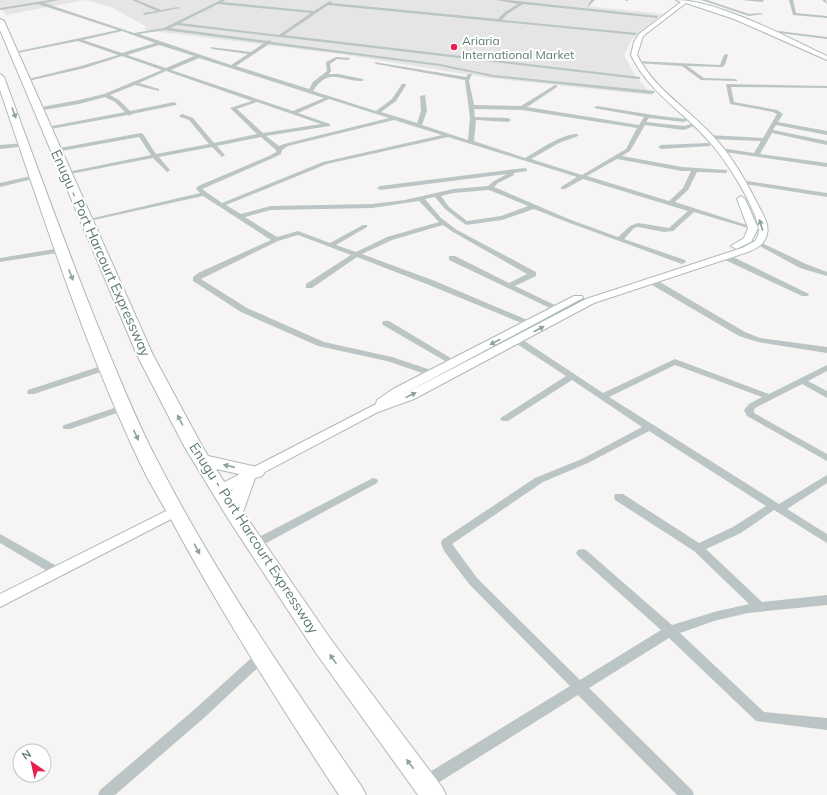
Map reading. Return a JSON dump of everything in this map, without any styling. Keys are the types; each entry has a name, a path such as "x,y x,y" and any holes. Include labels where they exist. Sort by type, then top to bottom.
{"highway":[{"name":"Enugu - Port Harcourt Expressway","path":"0,21 145,355 202,460 234,512 324,647 429,789"},
{"name":"Enugu - Port Harcourt Expressway","path":"0,77 61,250 123,408 150,465 223,595 353,795"},
{"path":"202,460 251,474 234,512"}],"main road":[{"path":"220,490 374,409 410,396 590,301 650,280 746,250 758,243 763,230 750,200 720,150 652,92 638,78 627,60 626,50 635,34 659,15 682,0"},
{"path":"682,0 730,16 827,58"},
{"path":"374,409 397,392 556,309 600,288 736,246 748,240 753,228 740,198 709,141 648,79 636,62 634,55 641,35 682,0"},
{"path":"0,601 176,511"}],"street":[{"path":"0,9 57,0"},
{"path":"134,0 161,11"},
{"path":"134,34 165,29 178,24 224,0"},
{"path":"233,66 268,42 282,35 332,0"},
{"path":"498,0 659,15"},
{"path":"588,5 593,0"},
{"path":"703,0 749,15 761,14"},
{"path":"744,0 762,1"},
{"path":"752,0 756,5"},
{"path":"791,0 794,14 827,17"},
{"path":"824,0 827,3"},
{"path":"551,2 588,5 659,15"},
{"path":"39,3 199,56 543,165 753,228"},
{"path":"218,3 316,12"},
{"path":"499,21 506,13 522,3"},
{"path":"326,4 635,34"},
{"path":"144,14 178,8"},
{"path":"178,24 282,35 638,78"},
{"path":"165,29 440,65 493,76 652,92"},
{"path":"14,53 121,30"},
{"path":"764,30 827,38"},
{"path":"67,174 212,145 328,125 79,40"},
{"path":"26,81 83,67 160,43"},
{"path":"212,48 251,53"},
{"path":"636,62 720,66 723,65 726,55"},
{"path":"38,109 79,102 106,94 199,56"},
{"path":"310,91 316,80 330,70 328,63 333,59 339,58 469,77 473,118 471,142"},
{"path":"683,65 703,79 761,82"},
{"path":"323,76 332,75 360,80"},
{"path":"135,83 157,90"},
{"path":"378,112 394,100 404,85"},
{"path":"756,155 780,114 779,112 732,103 728,85 827,87"},
{"path":"522,108 555,86"},
{"path":"106,94 117,101 130,114"},
{"path":"419,125 424,111 423,96"},
{"path":"294,114 330,97"},
{"path":"256,101 232,108 250,123 261,136 279,149"},
{"path":"47,129 130,114 174,104"},
{"path":"472,107 522,108 642,125 684,128 688,123 597,108"},
{"path":"182,116 191,120 222,155"},
{"path":"563,188 628,150 647,116"},
{"path":"276,240 204,194 199,189 200,187 271,157 279,153 279,149 286,145 397,118"},
{"path":"473,118 508,120"},
{"path":"775,123 827,133"},
{"path":"770,131 827,143"},
{"path":"527,159 557,142 576,134"},
{"path":"56,150 141,135 155,157 167,170"},
{"path":"222,205 325,163 449,135"},
{"path":"661,147 709,141 765,140"},
{"path":"0,147 25,145"},
{"path":"720,150 827,165"},
{"path":"617,157 695,170 725,171"},
{"path":"490,188 506,176 543,165"},
{"path":"380,188 525,170"},
{"path":"670,203 686,189 695,170"},
{"path":"0,185 35,177"},
{"path":"740,182 827,195"},
{"path":"239,217 271,208 372,206 470,189 490,188 682,262"},
{"path":"87,221 204,194"},
{"path":"437,195 447,208 466,223 502,218 535,206"},
{"path":"420,198 444,223 474,243 533,274 508,286"},
{"path":"620,239 632,227 638,225 671,230 693,210"},
{"path":"309,286 356,255 396,236 444,223"},
{"path":"331,245 365,226"},
{"path":"434,374 389,359 321,344 244,310 196,279 201,275 276,240 298,233 432,282 529,324"},
{"path":"758,243 803,266 827,274"},
{"path":"0,260 61,250"},
{"path":"724,256 805,294"},
{"path":"452,258 556,309"},
{"path":"650,280 742,334 758,340 827,350"},
{"path":"386,323 455,363"},
{"path":"517,340 649,427 827,539"},
{"path":"603,396 675,362 769,397"},
{"path":"31,392 107,367"},
{"path":"827,368 752,406 749,410 750,414 827,458"},
{"path":"505,419 573,376"},
{"path":"802,381 827,395"},
{"path":"67,426 123,408"},
{"path":"649,427 584,461 539,480 446,543 448,548 473,581 580,686 687,795"},
{"path":"698,548 737,530 827,478"},
{"path":"255,544 373,481"},
{"path":"619,497 698,548 760,607"},
{"path":"0,538 58,572"},
{"path":"582,553 670,631 761,716 827,724"},
{"path":"429,789 580,686 670,631 702,621 760,607 812,603 827,600"},
{"path":"105,795 200,713 262,656"}],"shaded area":[{"path":"0,0 85,0 6,15 0,6"},
{"name":"Ariaria International Market","path":"85,0 590,0 586,6 662,14 632,39 624,55 634,74 652,95 490,78 340,54 144,30 147,27 111,7"}],"place":[{"name":"Ariaria International Market","path":"454,47"}]}
